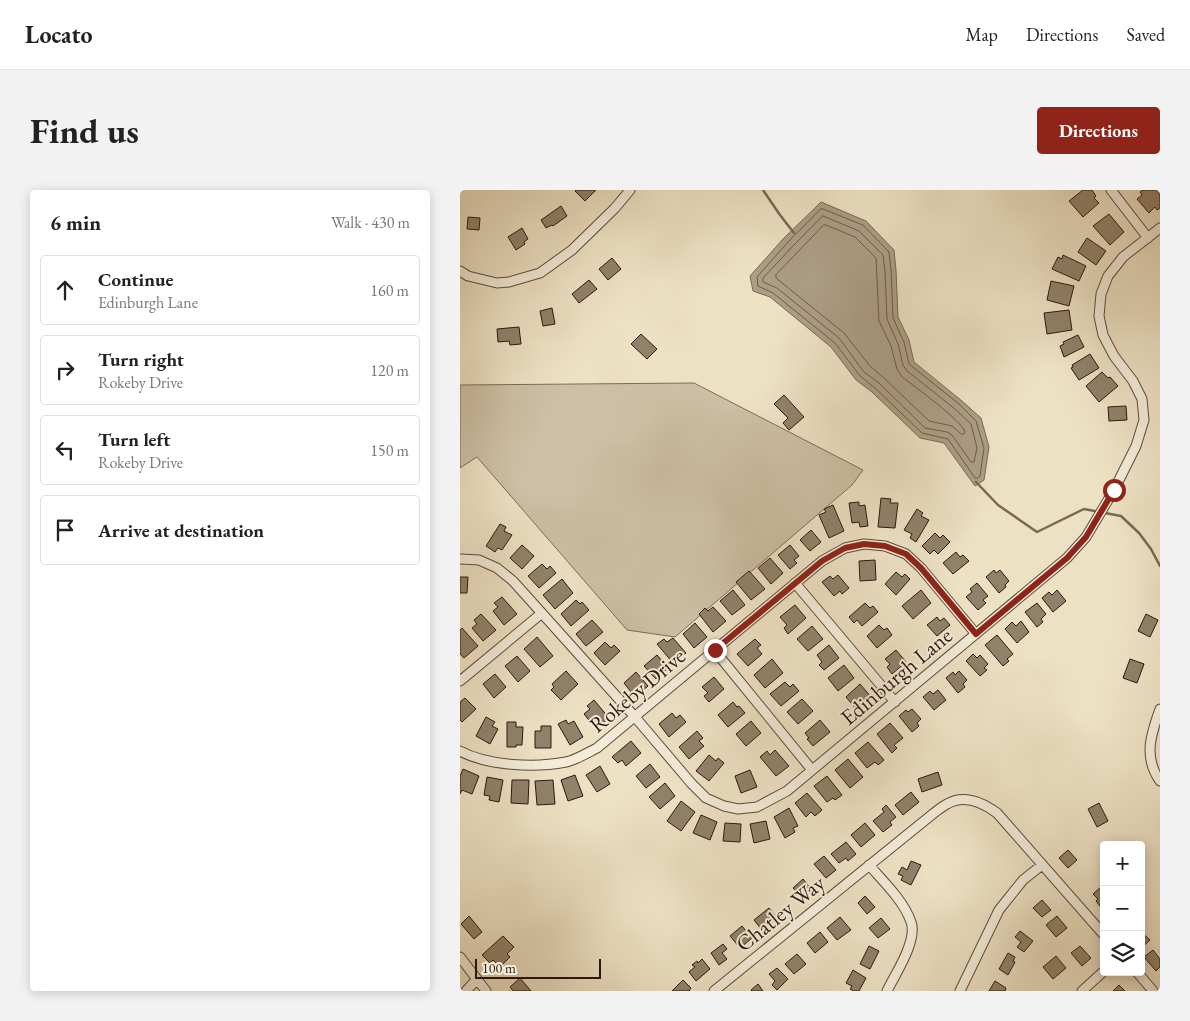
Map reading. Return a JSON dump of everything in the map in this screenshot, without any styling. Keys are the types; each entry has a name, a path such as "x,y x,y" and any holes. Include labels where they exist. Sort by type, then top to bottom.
{"street":[{"path":"460,271 468,276 497,283 510,282 540,274 572,250 615,208 630,190"},
{"path":"1111,190 1148,238"},
{"name":"Edinburgh Lane","path":"460,559 479,560 497,568 513,581 691,784 706,798 724,806 738,809 757,807 787,791 1067,558 1086,537 1114,490 1136,446 1144,420 1142,399 1133,381 1114,356 1103,335 1099,316 1101,294 1108,276 1123,257 1160,228"},
{"name":"Rokeby Drive","path":"460,751 469,756 490,762 536,766 568,762 597,748 822,561 845,548 864,544 885,546 906,554 921,568 976,634"},
{"path":"795,583 895,702"},
{"path":"460,680 542,613"},
{"path":"715,650 812,770"},
{"path":"1160,709 1150,741 1150,755 1152,765 1160,781"},
{"name":"Chatley Way","path":"714,991 934,813 948,803 961,799 985,805 997,813 1100,931"},
{"path":"869,865 895,894 912,923 908,950 887,991"},
{"path":"960,991 999,910 1022,880 1042,865"},
{"path":"460,957 486,991"},
{"path":"1082,991 1100,975"},
{"path":"1141,976 1154,991"},
{"path":"466,991 477,979"}],"shaded area":[{"path":"694,383 863,470 852,485 675,637 627,630 477,457 460,468 460,385"}],"water":[{"path":"821,202 866,221 894,250 898,317 909,340 914,362 981,418 989,447 984,480 975,486 944,443 920,438 872,392 856,380 831,347 770,297 753,291 750,276 784,238"}],"building":[{"path":"576,190 596,190 585,201"},
{"path":"1083,190 1092,190 1096,196 1094,198 1099,203 1083,217 1069,201"},
{"path":"1143,190 1157,190 1160,194 1160,208 1157,210 1155,207 1149,213 1137,199 1142,195 1140,192"},
{"path":"561,206 567,216 553,226 546,228 541,220"},
{"path":"1109,214 1124,232 1110,245 1093,226"},
{"path":"468,217 480,218 479,230 467,229"},
{"path":"522,228 528,239 524,242 525,244 516,250 508,237"},
{"path":"1087,238 1106,251 1096,265 1078,252"},
{"path":"1063,255 1086,266 1079,281 1052,269 1058,257 1062,259"},
{"path":"612,258 621,269 608,280 599,269"},
{"path":"589,280 597,289 579,303 572,294"},
{"path":"1051,281 1074,286 1069,306 1047,300"},
{"path":"552,308 555,324 543,326 540,311"},
{"path":"1069,310 1072,330 1047,334 1044,313"},
{"path":"519,327 521,344 510,345 509,341 498,342 497,329"},
{"path":"641,334 657,349 647,359 631,344"},
{"path":"1078,335 1084,347 1064,357 1060,346 1064,344 1063,342"},
{"path":"1090,354 1099,368 1079,380 1071,368 1073,367 1072,365"},
{"path":"1102,372 1108,378 1110,377 1118,386 1099,402 1086,386"},
{"path":"784,395 804,417 789,430 783,423 788,418 774,404"},
{"path":"1126,406 1127,420 1109,421 1108,407"},
{"path":"881,498 891,499 890,503 898,503 895,528 878,527"},
{"path":"859,502 859,506 865,505 868,526 860,527 859,522 852,523 849,503"},
{"path":"833,505 844,531 829,538 819,515 826,512 824,509"},
{"path":"917,509 923,513 921,516 929,520 916,542 910,538 912,534 904,530"},
{"path":"500,524 506,527 504,531 512,535 502,550 498,548 495,552 486,546"},
{"path":"811,530 821,542 810,551 800,540"},
{"path":"935,533 940,538 943,535 950,542 938,554 934,550 930,554 922,546"},
{"path":"522,545 534,556 522,569 510,558"},
{"path":"790,545 799,556 794,560 797,563 790,569 778,555"},
{"path":"956,552 960,557 963,555 969,561 953,574 943,563"},
{"path":"770,558 783,573 771,584 758,568"},
{"path":"875,560 876,580 860,581 859,561"},
{"path":"542,564 547,569 550,566 556,573 539,588 528,576"},
{"path":"994,570 996,573 1000,570 1009,581 1005,585 1006,587 999,593 986,577"},
{"path":"749,571 765,589 751,600 736,582"},
{"path":"896,572 902,577 905,574 910,579 896,595 885,584"},
{"path":"838,575 849,588 842,594 840,591 834,596 822,582 830,576 833,579"},
{"path":"460,577 468,577 467,593 460,593"},
{"path":"562,579 573,593 555,609 543,595"},
{"path":"977,583 988,596 983,600 986,603 978,610 966,597 972,592 970,589"},
{"path":"733,590 745,605 732,615 720,601"},
{"path":"921,590 931,603 913,619 902,606"},
{"path":"1057,590 1066,601 1053,612 1042,598 1049,592 1052,595"},
{"path":"502,597 517,614 504,625 493,611 498,607 494,603"},
{"path":"576,600 580,604 582,602 589,610 571,626 561,614"},
{"path":"865,603 870,608 873,606 878,612 862,626 857,620 854,623 849,617"},
{"path":"1037,603 1046,614 1041,619 1043,622 1037,627 1025,612"},
{"path":"795,605 806,618 788,634 784,628 787,625 780,617"},
{"path":"713,607 726,621 713,632 699,614 705,608 708,611"},
{"path":"481,614 496,630 483,641 472,628 477,624 474,620"},
{"path":"1146,614 1158,620 1150,637 1138,631"},
{"path":"937,617 940,621 944,618 950,625 937,636 927,625"},
{"path":"592,620 603,632 586,646 576,634"},
{"path":"1021,621 1029,632 1017,643 1005,629 1012,622 1016,626"},
{"path":"695,623 707,637 694,648 683,634"},
{"path":"879,625 884,630 887,628 892,635 877,648 867,636"},
{"path":"812,626 823,639 808,651 797,639"},
{"path":"462,628 478,646 464,658 460,654 460,630"},
{"path":"997,635 1013,654 1003,666 985,645"},
{"path":"537,637 553,656 540,667 524,649"},
{"path":"673,638 686,653 673,663 657,644 664,639 667,642"},
{"path":"755,639 761,645 757,648 762,654 748,666 737,654"},
{"path":"605,642 611,648 614,645 620,651 605,665 594,653"},
{"path":"829,645 839,658 824,670 819,665 822,662 817,655"},
{"path":"896,650 906,662 892,674 887,667 890,664 885,659"},
{"path":"973,654 977,658 980,655 988,664 984,668 987,670 980,676 966,661"},
{"path":"657,655 668,668 656,679 644,666"},
{"path":"517,656 530,671 518,682 505,666"},
{"path":"772,659 783,673 765,688 754,675"},
{"path":"1130,659 1144,664 1137,683 1123,678"},
{"path":"844,665 854,678 838,691 828,678"},
{"path":"566,671 578,684 561,700 551,690 554,687 552,684"},
{"path":"959,671 967,680 963,684 965,687 958,693 946,678 953,672 955,675"},
{"path":"636,672 648,686 635,697 624,683"},
{"path":"495,674 506,687 494,698 483,684"},
{"path":"714,677 724,689 709,702 704,696 708,693 702,687"},
{"path":"785,682 790,687 793,684 799,691 781,706 770,694"},
{"path":"860,684 872,698 857,710 846,697"},
{"path":"938,690 946,700 934,710 923,697 930,691 933,694"},
{"path":"465,698 476,709 462,722 460,720 460,702"},
{"path":"802,699 813,711 798,724 787,712"},
{"path":"594,700 609,718 596,729 584,714 590,709 587,706"},
{"path":"733,702 745,713 728,727 718,715"},
{"path":"912,709 921,719 917,723 919,726 912,732 899,716 906,710 908,712"},
{"path":"672,713 676,718 680,715 686,722 669,737 659,724"},
{"path":"486,717 495,722 492,726 498,729 490,744 476,736"},
{"path":"566,720 568,724 574,721 583,737 570,745 558,724"},
{"path":"820,720 830,732 813,746 805,733"},
{"path":"751,721 761,733 746,746 736,734"},
{"path":"507,722 516,722 516,727 523,727 522,745 507,747"},
{"path":"890,723 903,738 894,745 897,748 892,753 877,734"},
{"path":"541,726 551,726 551,748 535,748 535,731 541,731"},
{"path":"697,731 703,738 699,741 704,746 689,759 679,747"},
{"path":"631,741 641,753 626,766 622,760 618,763 612,757"},
{"path":"868,742 884,760 878,765 875,762 867,768 855,753"},
{"path":"775,750 789,766 776,776 760,757 767,751 770,755"},
{"path":"709,755 716,761 718,758 724,763 709,781 696,771"},
{"path":"848,759 863,777 850,788 835,770"},
{"path":"650,764 660,777 646,788 636,776"},
{"path":"600,766 610,784 597,792 586,775"},
{"path":"463,769 479,776 472,794 462,790 460,794 460,776"},
{"path":"750,770 757,787 741,793 735,776"},
{"path":"938,772 942,785 922,792 918,779"},
{"path":"575,775 583,796 568,801 561,780"},
{"path":"827,776 842,795 835,800 833,798 827,802 814,786"},
{"path":"487,777 503,780 499,802 489,800 490,796 484,795"},
{"path":"512,780 529,780 528,804 511,803"},
{"path":"553,780 555,804 537,805 535,781"},
{"path":"665,783 675,796 660,809 649,797"},
{"path":"911,792 919,802 903,815 895,805"},
{"path":"807,793 822,810 815,816 811,812 806,817 795,803"},
{"path":"681,801 695,812 681,831 667,821"},
{"path":"1099,803 1108,821 1097,827 1088,809"},
{"path":"886,805 896,817 890,822 892,825 883,832 873,821 884,812 882,809"},
{"path":"789,808 798,826 793,828 795,832 785,838 774,817"},
{"path":"701,815 717,822 710,840 693,833"},
{"path":"766,821 770,839 754,843 750,824"},
{"path":"725,823 741,824 740,842 723,841"},
{"path":"865,823 875,835 861,847 851,835"},
{"path":"846,842 856,854 848,861 846,858 839,863 831,854"},
{"path":"1068,850 1077,860 1068,868 1059,858"},
{"path":"824,856 836,870 826,878 814,864"},
{"path":"911,861 921,865 911,885 901,880 903,876 898,874 902,867 907,870"},
{"path":"803,879 811,889 798,900 792,894 796,891 793,888"},
{"path":"1100,888 1100,906 1096,901 1098,899 1093,894"},
{"path":"865,896 875,907 867,914 858,903"},
{"path":"1042,900 1051,910 1042,917 1033,908"},
{"path":"769,908 777,918 762,930 754,920"},
{"path":"469,916 482,932 474,939 461,924"},
{"path":"1057,916 1067,928 1056,937 1046,925"},
{"path":"840,917 851,930 837,940 827,928"},
{"path":"881,918 890,929 878,938 869,928"},
{"path":"742,926 752,938 740,948 730,936"},
{"path":"1020,931 1033,941 1024,952 1017,947 1021,942 1015,937"},
{"path":"820,932 828,942 815,953 807,943"},
{"path":"503,936 514,947 507,954 510,957 500,967 493,960 490,963 482,955"},
{"path":"1145,936 1150,940 1145,944"},
{"path":"723,944 727,949 722,953 727,959 719,965 711,953"},
{"path":"869,946 879,951 870,969 860,964"},
{"path":"1080,946 1091,958 1082,966 1071,953"},
{"path":"1153,950 1160,959 1160,967 1156,971 1145,956"},
{"path":"1008,953 1015,957 1013,961 1015,962 1008,975 999,969"},
{"path":"797,954 806,964 794,974 785,964"},
{"path":"1056,956 1066,968 1053,979 1043,967"},
{"path":"702,959 710,969 696,981 689,972 695,967 692,965"},
{"path":"777,968 788,979 777,990 772,985 775,981 769,974"},
{"path":"853,970 866,978 859,991 850,989 852,986 846,983"},
{"path":"520,978 531,991 513,991 510,987"},
{"path":"683,980 691,988 689,991 672,991"},
{"path":"995,981 1006,988 1005,991 989,991"},
{"path":"758,984 763,991 751,990"},
{"path":"1119,985 1125,991 1113,991"}],"waterway":[{"path":"763,190 794,233"},
{"path":"976,482 998,505 1037,532 1084,509 1121,516 1139,533 1151,549 1160,566"}],"route":[{"path":"715,650 822,561 845,548 864,544 885,546 906,554 921,568 976,634 1067,558 1086,537 1114,490"}]}
